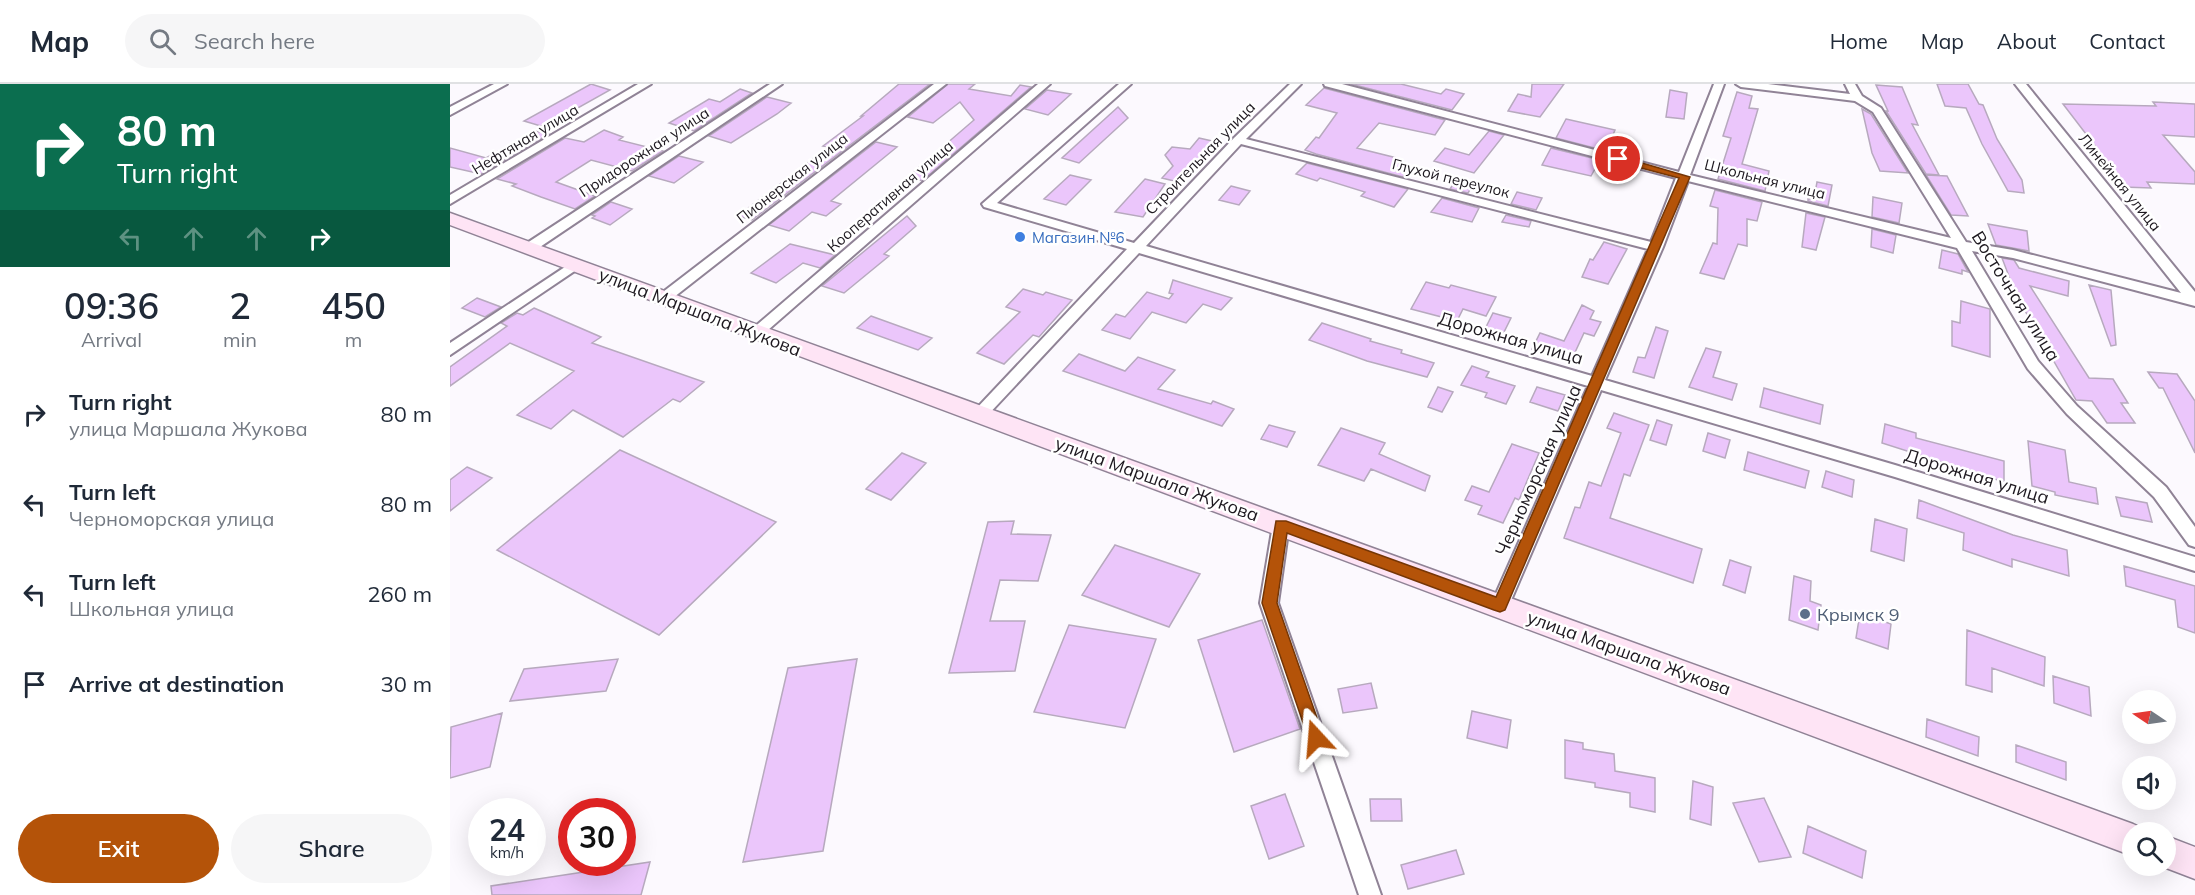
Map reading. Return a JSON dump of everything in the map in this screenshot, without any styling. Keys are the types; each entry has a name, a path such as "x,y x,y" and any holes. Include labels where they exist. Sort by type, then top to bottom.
{"main road":[{"name":"улица Маршала Жукова","path":"450,219 2122,836"},
{"path":"2176,856 2195,863"}],"street":[{"path":"450,112 502,84"},
{"name":"Нефтяная улица","path":"450,201 646,84"},
{"name":"Придорожная улица","path":"529,248 777,84"},
{"name":"Пионерская улица","path":"664,298 941,84"},
{"name":"Кооперативная улица","path":"756,333 1045,84"},
{"name":"Дорожная улица","path":"1126,84 988,204 1895,471 2195,564"},
{"name":"Строительная улица","path":"980,414 1238,140 1296,84"},
{"name":"Школьная улица","path":"1329,84 1685,177 1962,245 2013,254 2195,301"},
{"name":"Черноморская улица","path":"1500,605 1656,247 1685,177 1719,84"},
{"path":"1741,84 1858,98"},
{"name":"Восточная улица","path":"1850,84 1858,98 1877,110 1962,245 2033,365 2072,410 2160,492 2195,540"},
{"name":"Линейная улица","path":"2020,84 2195,301"},
{"name":"Глухой переулок","path":"1238,140 1656,247"},
{"path":"450,350 574,265"},
{"path":"1281,525 1269,603 1370,895"}],"building":[{"path":"591,84 610,90 544,127 524,121"},
{"path":"899,84 930,84 752,220 738,216 828,147 823,146 863,116 861,116"},
{"path":"948,84 975,84 969,89 1011,96 1020,85 1031,87 922,181 909,176 974,120 960,102 933,123 908,117"},
{"path":"1351,84 1401,84 1441,94 1446,89 1464,94 1452,110"},
{"path":"1532,84 1564,84 1540,117 1508,111 1518,94 1531,97"},
{"path":"1937,84 1968,84 1979,104 1983,105 1997,139 2022,180 2024,193 2008,191 1982,144 1966,108 1945,106"},
{"path":"1876,85 1902,87 1918,125 1912,124 1939,175 1926,174 1886,111 1888,111"},
{"path":"1324,88 1445,120 1435,135 1379,123 1357,148 1397,158 1394,162 1410,165 1403,177 1316,154 1305,150 1316,137 1319,138 1337,113 1306,105"},
{"path":"740,89 752,93 694,131 669,123 709,99 720,102"},
{"path":"1047,90 1071,94 1048,115 1025,109"},
{"path":"1670,90 1687,93 1684,119 1666,117"},
{"path":"1737,92 1752,96 1749,108 1758,109 1742,164 1769,171 1765,191 1718,179 1731,138 1723,136"},
{"path":"767,97 791,103 731,143 709,136"},
{"path":"2153,102 2195,104 2195,137 2163,135 2195,172 2195,184 2147,182 2151,188 2123,187 2091,147 2096,147 2063,104 2156,106"},
{"path":"1118,107 1128,118 1079,163 1062,158"},
{"path":"1862,109 1871,114 1908,173 1880,171 1872,153"},
{"path":"1566,119 1615,130 1606,151 1556,138"},
{"path":"604,130 623,137 619,140 663,151 632,171 591,160 556,182 595,196 575,209 512,186 516,184 497,179 565,138 584,142"},
{"path":"535,131 549,134 481,174 450,167 450,148 486,158"},
{"path":"1489,131 1504,135 1474,173 1434,161 1445,148 1469,155"},
{"path":"1199,138 1221,143 1182,183 1162,178 1173,166 1165,155 1172,147 1190,149"},
{"path":"876,142 897,147 831,201 841,204 826,216 812,212 789,231 769,225"},
{"path":"1551,148 1600,160 1591,176 1542,165"},
{"path":"679,156 703,162 674,183 649,176"},
{"path":"1307,163 1408,189 1394,207 1361,196 1365,192 1320,178 1317,181 1296,174"},
{"path":"1070,175 1091,180 1066,205 1044,199"},
{"path":"1926,175 1947,176 1968,216 1951,215"},
{"path":"1457,178 1475,182 1468,193 1450,189"},
{"path":"1145,179 1165,184 1143,217 1115,212"},
{"path":"1817,182 1832,185 1828,206 1808,201 1808,199 1814,199"},
{"path":"1231,186 1250,191 1239,205 1219,200"},
{"path":"1715,190 1762,202 1757,221 1747,219 1747,246 1738,244 1724,279 1700,273 1713,243 1717,244 1718,208 1710,206"},
{"path":"1517,192 1542,198 1536,210 1511,204"},
{"path":"1873,197 1902,203 1899,223 1872,217"},
{"path":"1442,198 1479,208 1472,222 1431,212"},
{"path":"611,202 632,209 610,225 592,218 595,216 592,215"},
{"path":"1806,213 1825,217 1816,250 1802,247"},
{"path":"1506,215 1531,221 1529,227 1502,222"},
{"path":"907,216 916,226 884,254 889,256 844,293 822,286"},
{"path":"1988,224 2027,231 2029,251 1996,245"},
{"path":"1872,229 1896,235 1893,253 1871,247"},
{"path":"1604,242 1627,249 1608,284 1582,277 1590,259 1593,260"},
{"path":"790,244 835,255 820,268 803,263 776,283 751,273"},
{"path":"1942,250 1958,254 1968,272 1962,270 1962,274 1939,268"},
{"path":"2002,258 2014,260 2019,268 2069,281 2068,296 2030,286 2089,378 2113,379 2128,403 2121,403 2135,423 2107,423 2092,401 2076,400 2016,295"},
{"path":"1173,280 1232,298 1221,310 1203,304 1186,323 1152,312 1130,339 1102,330 1116,314 1125,317 1147,292 1169,299 1173,294 1169,293"},
{"path":"1426,282 1449,288 1451,285 1496,297 1486,316 1463,309 1457,321 1411,309"},
{"path":"2089,285 2111,290 2116,345 2111,346"},
{"path":"1023,289 1043,295 1046,292 1072,300 1039,337 1033,335 1004,364 977,353 1020,312 1006,307"},
{"path":"477,298 501,307 485,317 462,308"},
{"path":"1961,301 1990,309 1990,357 1952,346 1952,321 1960,323"},
{"path":"1582,305 1594,311 1590,319 1601,322 1594,336 1584,333 1571,361 1532,349 1540,333 1564,341"},
{"path":"534,308 601,337 592,343 704,382 680,402 673,399 623,437 573,410 551,429 517,415 574,371 510,343 450,386 450,367 507,326 501,323 517,313 523,315"},
{"path":"1493,313 1511,318 1503,334 1485,329"},
{"path":"871,316 932,338 918,350 857,328"},
{"path":"1322,323 1434,363 1427,377 1367,361 1309,340"},
{"path":"1656,327 1668,331 1654,378 1633,372 1638,357 1645,358"},
{"path":"1706,348 1721,352 1713,377 1737,384 1732,400 1689,387"},
{"path":"1079,354 1125,371 1138,357 1175,370 1158,389 1211,404 1213,401 1234,409 1222,426 1063,371"},
{"path":"1472,366 1489,372 1486,377 1515,386 1506,404 1485,397 1487,393 1461,385"},
{"path":"2148,372 2177,374 2195,401 2195,453 2163,388 2159,388"},
{"path":"1438,387 1453,392 1442,412 1428,407"},
{"path":"1537,387 1565,395 1558,411 1530,402"},
{"path":"1764,388 1823,405 1820,424 1760,407"},
{"path":"1614,413 1649,425 1630,476 1624,474 1610,518 1702,549 1693,583 1564,538 1575,507 1580,508 1589,482 1601,486 1621,433 1607,428"},
{"path":"1657,420 1672,425 1666,445 1650,440"},
{"path":"1885,424 1916,433 1916,438 2004,461 2004,482 1882,443"},
{"path":"1269,425 1295,432 1287,447 1261,439"},
{"path":"1341,428 1385,443 1379,454 1430,476 1425,491 1371,469 1364,481 1318,465"},
{"path":"1708,433 1730,440 1725,458 1703,451"},
{"path":"2028,441 2065,450 2069,482 2096,488 2098,504 2055,495 2055,492 2032,486"},
{"path":"1512,444 1539,453 1519,500 1515,498 1503,523 1478,514 1482,506 1465,500 1472,486 1489,492"},
{"path":"620,450 776,522 659,635 497,550"},
{"path":"1748,452 1809,471 1805,488 1744,470"},
{"path":"902,453 926,463 891,500 866,489"},
{"path":"467,467 492,478 450,511 450,480"},
{"path":"1826,471 1854,480 1852,497 1822,487"},
{"path":"2116,497 2147,503 2152,522 2121,516"},
{"path":"1919,500 2013,535 2067,550 2069,576 2012,559 2012,567 1963,550 1964,533 1917,518"},
{"path":"1875,519 1907,529 1904,561 1871,551"},
{"path":"1014,521 1011,534 1051,535 1038,581 1000,580 990,621 1025,621 1015,671 949,673 988,522"},
{"path":"1115,545 1200,574 1169,627 1082,595"},
{"path":"1730,560 1751,567 1745,593 1723,585"},
{"path":"2124,566 2195,586 2195,633 2178,627 2175,600 2126,586"},
{"path":"1794,576 1811,581 1810,601 1821,605 1818,630 1789,620"},
{"path":"1860,613 1891,624 1888,649 1856,638"},
{"path":"1262,620 1300,729 1234,752 1198,640"},
{"path":"1069,625 1156,639 1125,728 1034,712"},
{"path":"1967,630 2045,657 2044,686 1992,668 1992,692 1966,685"},
{"path":"618,659 606,691 510,701 524,669"},
{"path":"857,659 823,851 743,862 788,668"},
{"path":"2053,676 2089,687 2091,716 2054,703"},
{"path":"1371,683 1377,708 1343,713 1338,689"},
{"path":"1472,711 1511,720 1507,748 1467,738"},
{"path":"502,713 490,767 450,778 451,727"},
{"path":"1927,719 1979,737 1978,756 1926,737"},
{"path":"1565,740 1583,743 1583,749 1614,754 1615,771 1655,778 1655,812 1630,807 1630,793 1595,787 1595,783 1565,778"},
{"path":"2016,745 2066,762 2066,780 2016,762"},
{"path":"1693,781 1713,787 1711,825 1690,819"},
{"path":"1285,794 1304,846 1269,859 1251,806"},
{"path":"1764,798 1791,857 1759,862 1733,803"},
{"path":"1370,799 1401,799 1402,821 1371,821"},
{"path":"1808,826 1866,851 1862,878 1803,853"},
{"path":"1456,850 1464,874 1408,889 1401,865"},
{"path":"650,862 641,895 492,895 491,886 558,876 636,876 636,864"}],"place":[{"name":"Магазин №6","path":"1020,237"},
{"name":"Крымск 9","path":"1805,614"}],"route":[{"path":"1316,738 1269,603 1281,525 1500,605 1685,177 1618,159"}]}
